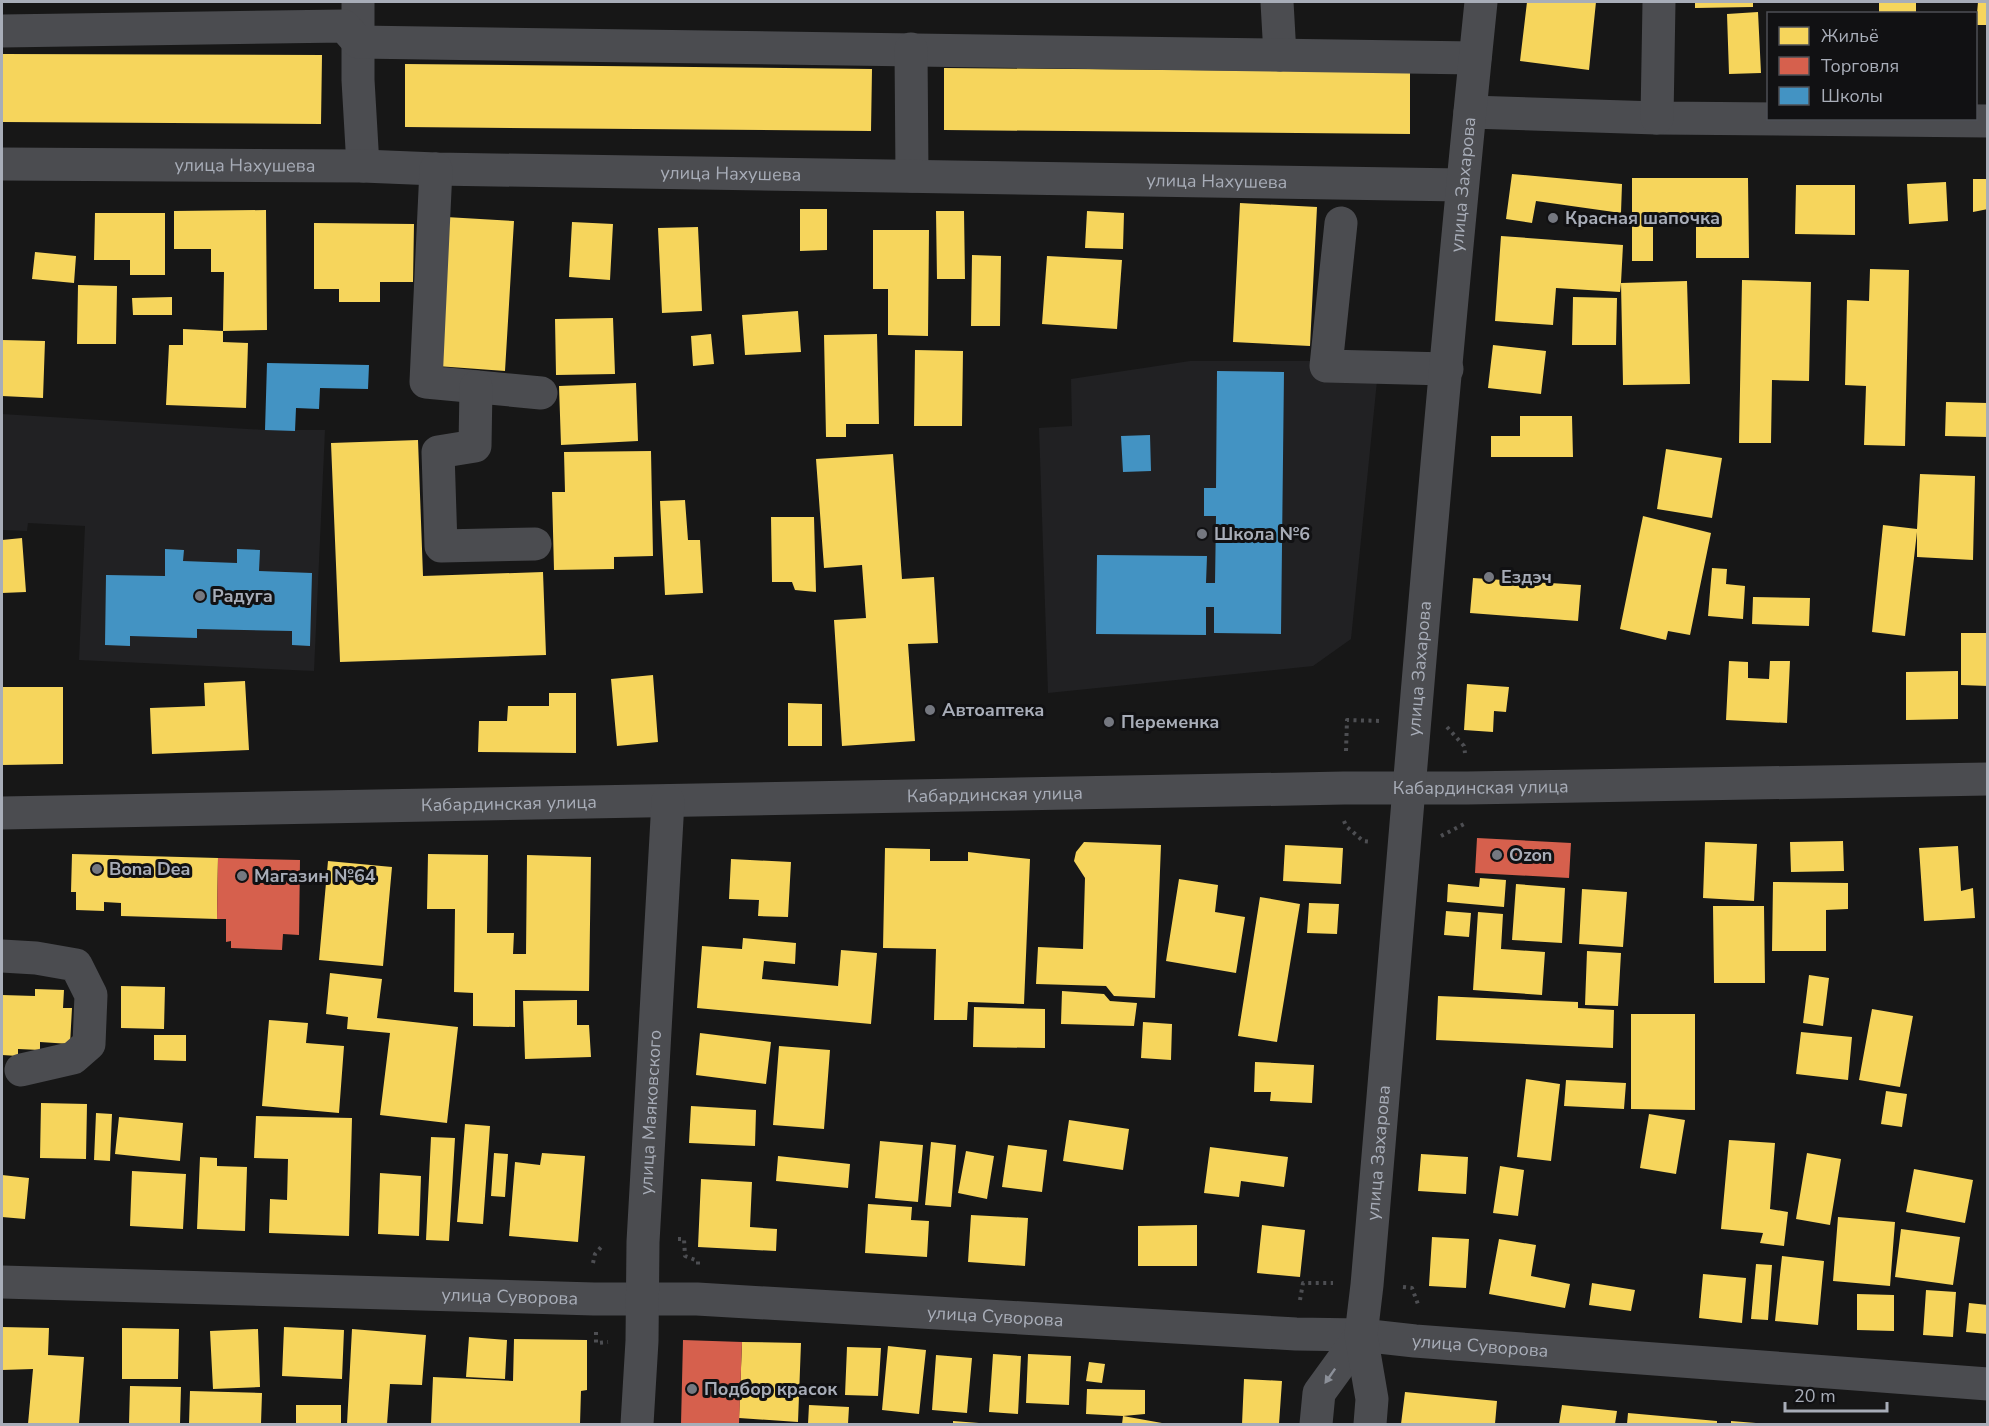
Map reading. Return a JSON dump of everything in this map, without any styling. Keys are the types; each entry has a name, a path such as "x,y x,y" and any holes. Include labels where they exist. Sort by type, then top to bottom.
{"street":[{"path":"358,2 363,166"},
{"path":"1277,2 1280,54"},
{"name":"улица Захарова","path":"1370,1425 1372,1399 1361,1335 1431,523 1481,2"},
{"path":"1657,118 1659,2"},
{"path":"2,31 344,26 358,42 1475,58"},
{"path":"911,49 912,176"},
{"path":"1470,112 1767,119"},
{"path":"1878,120 1988,121"},
{"name":"улица Нахушева","path":"2,164 363,166 436,169 1462,184"},
{"path":"436,169 426,382 541,393"},
{"path":"1341,223 1326,366 1447,369"},
{"path":"476,387 475,446 438,452 441,546 535,544"},
{"name":"Кабардинская улица","path":"2,813 1344,788 1988,779"},
{"name":"улица Маяковского","path":"636,1425 642,1341 643,1242 668,801"},
{"path":"2,956 36,958 76,965 91,995 89,1044 73,1058 21,1070"},
{"name":"улица Суворова","path":"2,1282 594,1299 696,1299 1296,1334 1361,1335 1988,1384"},
{"name":"улица Захарова","path":"1316,1425 1319,1393 1361,1335"}],"path":[{"path":"1346,751 1347,720 1382,721"},
{"path":"1442,724 1464,746 1465,753"},
{"path":"1438,845 1441,835 1468,822 1469,815"},
{"path":"1343,817 1346,826 1363,842 1372,842"},
{"path":"677,1239 684,1239 685,1256 698,1261 698,1270"},
{"path":"593,1263 595,1254 603,1245"},
{"path":"1299,1306 1303,1283 1338,1283"},
{"path":"1403,1287 1412,1288 1420,1311"},
{"path":"596,1326 596,1343 612,1342"}],"shaded area":[{"name":"Школа №6","path":"1190,361 1379,361 1351,639 1313,666 1048,693 1039,428 1072,426 1071,379"},
{"name":"Радуга","path":"2,414 265,430 325,430 314,671 79,660 85,526 28,523 27,531 2,530"}],"building: Жильё":[{"path":"1527,2 1596,2 1589,70 1520,61"},
{"path":"1695,2 1753,2 1753,7 1695,8"},
{"path":"1879,2 1916,2 1916,12 1879,12"},
{"path":"1978,2 1988,2 1988,25 1977,25"},
{"path":"1758,12 1761,73 1729,74 1727,14"},
{"path":"2,54 322,55 321,124 2,122"},
{"path":"405,64 872,69 871,131 405,127"},
{"path":"944,68 1410,72 1410,134 944,130"},
{"path":"1512,174 1622,184 1621,213 1536,201 1532,223 1506,219"},
{"path":"1632,178 1748,178 1749,258 1696,258 1696,215 1653,215 1653,261 1632,261"},
{"path":"1973,179 1988,179 1988,209 1973,212"},
{"path":"1946,182 1948,221 1909,224 1907,184"},
{"path":"1796,185 1855,185 1855,235 1795,234"},
{"path":"1240,203 1317,207 1310,346 1233,342"},
{"path":"800,209 827,209 827,250 800,251"},
{"path":"266,210 267,330 223,331 224,272 211,272 211,249 174,249 174,211"},
{"path":"936,211 964,211 965,279 937,279"},
{"path":"1087,211 1124,213 1123,249 1085,248"},
{"path":"95,213 165,213 165,275 130,275 130,260 94,260"},
{"path":"446,217 514,221 505,371 437,366"},
{"path":"572,222 613,224 610,280 569,277"},
{"path":"314,223 414,224 413,282 380,282 380,302 339,302 339,289 314,289"},
{"path":"698,227 702,311 662,313 658,228"},
{"path":"873,230 929,230 928,336 888,335 888,289 873,289"},
{"path":"1501,236 1623,245 1620,292 1556,288 1553,325 1495,321"},
{"path":"35,252 76,256 74,283 32,279"},
{"path":"972,255 1001,256 1000,326 971,326"},
{"path":"1047,256 1122,260 1117,329 1042,324"},
{"path":"1870,269 1909,270 1905,446 1864,445 1866,386 1845,385 1847,300 1869,301"},
{"path":"1742,280 1811,282 1809,381 1772,380 1771,443 1739,443"},
{"path":"1687,281 1690,384 1623,385 1621,283"},
{"path":"78,285 117,286 116,344 77,344"},
{"path":"172,297 172,315 133,315 132,298"},
{"path":"1573,297 1617,298 1616,345 1572,345"},
{"path":"798,311 801,352 745,355 742,315"},
{"path":"613,318 615,374 556,375 555,319"},
{"path":"183,329 223,331 223,342 248,343 246,408 166,405 169,345 183,345"},
{"path":"711,334 714,364 693,366 691,336"},
{"path":"877,334 879,424 846,424 846,437 826,437 824,335"},
{"path":"2,340 45,341 43,398 2,396"},
{"path":"1493,345 1546,351 1541,394 1488,388"},
{"path":"915,350 963,351 962,426 914,426"},
{"path":"636,383 638,441 561,445 559,386"},
{"path":"1946,402 1988,403 1988,437 1945,436"},
{"path":"1520,416 1572,416 1573,457 1491,457 1491,436 1520,436"},
{"path":"418,440 423,576 543,572 546,655 340,662 331,443"},
{"path":"1666,449 1722,458 1712,518 1657,509"},
{"path":"651,451 653,556 614,557 614,569 554,570 552,492 565,492 564,452"},
{"path":"893,454 902,579 934,577 938,643 908,644 915,741 842,746 834,620 866,618 862,565 824,568 816,459"},
{"path":"1920,474 1975,476 1973,560 1917,557 1917,532 1905,636 1872,632 1883,525 1917,529"},
{"path":"685,500 688,540 700,540 703,593 665,595 660,501"},
{"path":"1643,516 1711,533 1690,635 1668,631 1666,640 1620,629"},
{"path":"771,517 814,517 816,592 795,590 792,582 772,582"},
{"path":"22,538 26,592 2,593 2,540"},
{"path":"1712,568 1727,569 1726,584 1745,586 1743,619 1708,616"},
{"path":"1473,578 1581,585 1578,621 1470,613"},
{"path":"1753,597 1810,598 1809,626 1752,624"},
{"path":"1961,633 1988,633 1988,686 1961,685"},
{"path":"1729,661 1748,662 1748,678 1769,679 1770,661 1790,661 1787,723 1726,720"},
{"path":"1958,671 1958,719 1906,720 1906,672"},
{"path":"653,675 658,742 617,746 611,679"},
{"path":"245,681 249,750 152,754 150,708 205,706 204,683"},
{"path":"1467,684 1509,687 1506,712 1494,711 1493,732 1464,730"},
{"path":"2,687 63,687 63,764 2,765"},
{"path":"549,693 576,693 576,753 478,752 479,721 507,721 508,706 549,706"},
{"path":"788,703 822,704 822,746 788,746"},
{"path":"1843,841 1844,871 1791,872 1790,842"},
{"path":"1084,842 1161,845 1155,998 1114,996 1106,986 1036,984 1038,947 1083,949 1085,878 1074,861 1076,852"},
{"path":"1705,842 1757,844 1754,901 1703,898"},
{"path":"1285,845 1343,848 1341,884 1283,881"},
{"path":"1958,846 1961,891 1973,888 1975,918 1924,921 1919,848"},
{"path":"885,848 930,849 930,861 968,861 968,852 1030,859 1024,1004 968,1002 967,1020 934,1020 936,949 883,948"},
{"path":"72,854 218,858 217,919 121,916 121,903 104,902 104,911 76,910 76,892 71,892"},
{"path":"428,854 488,855 487,933 514,933 513,954 526,954 527,855 591,857 589,991 515,990 515,1027 473,1026 473,993 454,992 455,909 427,909"},
{"path":"731,859 791,862 788,917 758,916 759,900 729,899"},
{"path":"328,861 392,867 383,966 319,960"},
{"path":"1480,878 1506,880 1504,907 1447,902 1448,884 1479,887"},
{"path":"1179,879 1218,885 1215,912 1245,917 1236,973 1166,961"},
{"path":"1773,882 1848,883 1848,909 1826,910 1826,951 1772,951"},
{"path":"1516,884 1565,888 1562,943 1512,940"},
{"path":"1582,889 1627,892 1623,947 1579,944"},
{"path":"1260,897 1300,904 1277,1042 1238,1036"},
{"path":"1309,903 1339,904 1337,934 1307,933"},
{"path":"1713,906 1764,906 1765,983 1714,983"},
{"path":"1446,911 1471,913 1469,937 1444,935"},
{"path":"1478,912 1503,914 1501,949 1545,952 1542,995 1473,990"},
{"path":"743,938 796,943 795,964 764,961 762,979 838,986 841,950 877,953 871,1024 697,1008 702,946 742,949"},
{"path":"1587,951 1621,953 1618,1006 1585,1005"},
{"path":"330,973 382,979 377,1018 458,1027 447,1123 380,1115 390,1033 347,1029 348,1017 326,1014"},
{"path":"1809,975 1829,978 1823,1026 1803,1023"},
{"path":"121,986 165,987 164,1029 121,1028"},
{"path":"35,989 64,990 63,1008 72,1008 70,1044 40,1042 40,1050 18,1049 18,1056 2,1055 2,995 35,996"},
{"path":"1062,991 1104,994 1110,1001 1137,1003 1134,1026 1061,1024"},
{"path":"1438,996 1578,1002 1578,1008 1614,1010 1613,1048 1436,1040"},
{"path":"577,1000 577,1025 589,1025 591,1057 525,1059 523,1001"},
{"path":"974,1007 1045,1009 1045,1048 973,1047"},
{"path":"1872,1009 1913,1016 1900,1087 1859,1080"},
{"path":"1631,1014 1695,1014 1695,1110 1631,1109"},
{"path":"269,1020 308,1023 306,1043 344,1046 339,1113 262,1106"},
{"path":"1143,1022 1172,1024 1171,1060 1141,1058"},
{"path":"1801,1032 1852,1037 1848,1080 1796,1074"},
{"path":"700,1033 771,1042 766,1084 696,1075"},
{"path":"154,1035 186,1035 186,1061 154,1060"},
{"path":"779,1046 830,1050 824,1129 773,1125"},
{"path":"1255,1062 1314,1065 1312,1103 1270,1101 1271,1092 1254,1092"},
{"path":"1526,1079 1560,1084 1551,1161 1517,1157"},
{"path":"1566,1080 1626,1083 1624,1109 1564,1106"},
{"path":"1886,1091 1907,1094 1902,1127 1881,1124"},
{"path":"41,1103 87,1104 86,1159 40,1158"},
{"path":"691,1106 756,1110 755,1146 689,1143"},
{"path":"96,1113 112,1114 110,1161 94,1160"},
{"path":"1649,1114 1685,1120 1676,1174 1640,1168"},
{"path":"256,1116 352,1118 349,1236 269,1233 270,1199 287,1200 288,1159 254,1158"},
{"path":"119,1117 183,1123 180,1161 115,1154"},
{"path":"1069,1120 1129,1129 1123,1170 1063,1161"},
{"path":"465,1124 490,1126 483,1224 457,1222"},
{"path":"431,1137 455,1138 449,1241 426,1240"},
{"path":"1729,1140 1775,1143 1770,1209 1788,1212 1784,1246 1760,1243 1763,1233 1721,1229"},
{"path":"880,1141 923,1145 918,1202 875,1198"},
{"path":"931,1142 956,1145 951,1207 925,1205"},
{"path":"1008,1145 1047,1150 1042,1192 1002,1187"},
{"path":"1210,1147 1288,1157 1284,1187 1241,1181 1239,1197 1204,1193"},
{"path":"966,1151 994,1156 987,1199 958,1193"},
{"path":"494,1153 508,1154 505,1197 491,1196"},
{"path":"542,1153 585,1156 578,1242 509,1236 515,1162 540,1165"},
{"path":"1807,1153 1841,1159 1830,1225 1796,1219"},
{"path":"1421,1154 1468,1157 1466,1194 1418,1191"},
{"path":"778,1156 850,1164 848,1188 776,1181"},
{"path":"200,1157 217,1158 217,1166 247,1167 245,1231 197,1229"},
{"path":"1500,1166 1524,1170 1518,1216 1493,1213"},
{"path":"1914,1169 1973,1180 1965,1223 1906,1212"},
{"path":"132,1171 186,1174 183,1229 130,1226"},
{"path":"380,1173 421,1176 419,1236 378,1234"},
{"path":"2,1175 29,1178 25,1219 2,1217"},
{"path":"701,1179 752,1182 750,1227 777,1229 776,1251 698,1247"},
{"path":"868,1204 912,1207 911,1220 929,1221 927,1257 865,1253"},
{"path":"971,1215 1028,1218 1025,1266 968,1262"},
{"path":"1838,1217 1895,1222 1890,1286 1833,1281"},
{"path":"1197,1225 1197,1266 1138,1266 1138,1226"},
{"path":"1262,1225 1305,1230 1300,1277 1257,1273"},
{"path":"1901,1229 1960,1237 1953,1285 1895,1277"},
{"path":"1432,1237 1469,1239 1466,1288 1429,1286"},
{"path":"1499,1239 1536,1245 1531,1276 1570,1284 1565,1308 1489,1294"},
{"path":"1782,1256 1824,1261 1818,1325 1775,1321"},
{"path":"1756,1264 1772,1265 1768,1320 1751,1319"},
{"path":"1703,1274 1746,1278 1742,1323 1699,1318"},
{"path":"1592,1283 1635,1290 1631,1311 1589,1305"},
{"path":"1926,1290 1956,1292 1953,1337 1923,1335"},
{"path":"1857,1294 1894,1295 1894,1331 1857,1330"},
{"path":"1969,1303 1988,1305 1988,1334 1966,1332"},
{"path":"2,1327 49,1328 48,1355 84,1357 79,1424 28,1424 33,1369 2,1370"},
{"path":"284,1327 344,1330 342,1379 282,1376"},
{"path":"122,1328 179,1329 178,1379 122,1379"},
{"path":"258,1329 260,1387 213,1389 210,1331"},
{"path":"352,1329 426,1335 422,1385 390,1384 387,1424 347,1424"},
{"path":"469,1337 507,1340 505,1379 466,1377"},
{"path":"514,1339 587,1340 587,1390 581,1391 580,1424 431,1424 433,1377 513,1381"},
{"path":"742,1342 801,1343 798,1422 739,1418"},
{"path":"888,1346 926,1350 919,1414 882,1410"},
{"path":"847,1347 881,1348 878,1396 845,1395"},
{"path":"993,1354 1021,1356 1018,1414 989,1412"},
{"path":"1028,1354 1071,1356 1069,1405 1026,1403"},
{"path":"936,1355 972,1358 967,1413 932,1410"},
{"path":"1089,1362 1105,1364 1102,1383 1086,1381"},
{"path":"1244,1379 1282,1381 1279,1424 1242,1424"},
{"path":"130,1386 181,1387 180,1424 129,1424"},
{"path":"1087,1389 1145,1390 1145,1414 1123,1416 1086,1414"},
{"path":"190,1391 262,1393 261,1424 189,1424"},
{"path":"1405,1392 1497,1401 1495,1424 1401,1424"},
{"path":"296,1405 341,1405 341,1424 296,1424"},
{"path":"809,1405 849,1407 848,1424 808,1424"},
{"path":"1562,1405 1617,1411 1615,1424 1559,1424"},
{"path":"1628,1413 1717,1421 1717,1424 1627,1424"},
{"path":"1123,1416 1162,1423 1162,1424 1122,1424"},
{"path":"953,1421 979,1423 979,1424 953,1424"},
{"path":"1731,1421 1756,1423 1756,1424 1731,1424"}],"building: Торговля":[{"path":"1477,838 1571,843 1569,878 1475,873"},
{"path":"218,858 300,860 299,935 283,934 282,950 231,948 231,941 226,942 226,919 217,919"},
{"path":"683,1340 742,1342 739,1424 681,1424"}],"building: Школы":[{"path":"267,363 369,365 368,389 320,388 319,409 296,408 295,431 265,430"},
{"path":"1217,371 1284,372 1281,634 1214,633 1214,607 1206,607 1206,635 1096,634 1097,555 1207,556 1206,583 1215,583 1216,516 1204,516 1204,488 1216,488"},
{"path":"1150,435 1151,471 1123,472 1121,436"},
{"path":"165,549 184,550 183,561 237,563 237,549 260,550 259,571 312,573 310,646 292,645 292,631 197,629 197,638 130,636 130,646 105,645 106,575 165,576"}],"place":[{"name":"Красная шапочка","path":"1553,218"},
{"name":"Школа №6","path":"1202,534"},
{"name":"Ездэч","path":"1489,577"},
{"name":"Радуга","path":"200,596"},
{"name":"Автоаптека","path":"930,710"},
{"name":"Переменка","path":"1109,722"},
{"name":"Ozon","path":"1497,855"},
{"name":"Bona Dea","path":"97,869"},
{"name":"Магазин №64","path":"242,876"},
{"name":"Подбор красок","path":"692,1389"}]}
